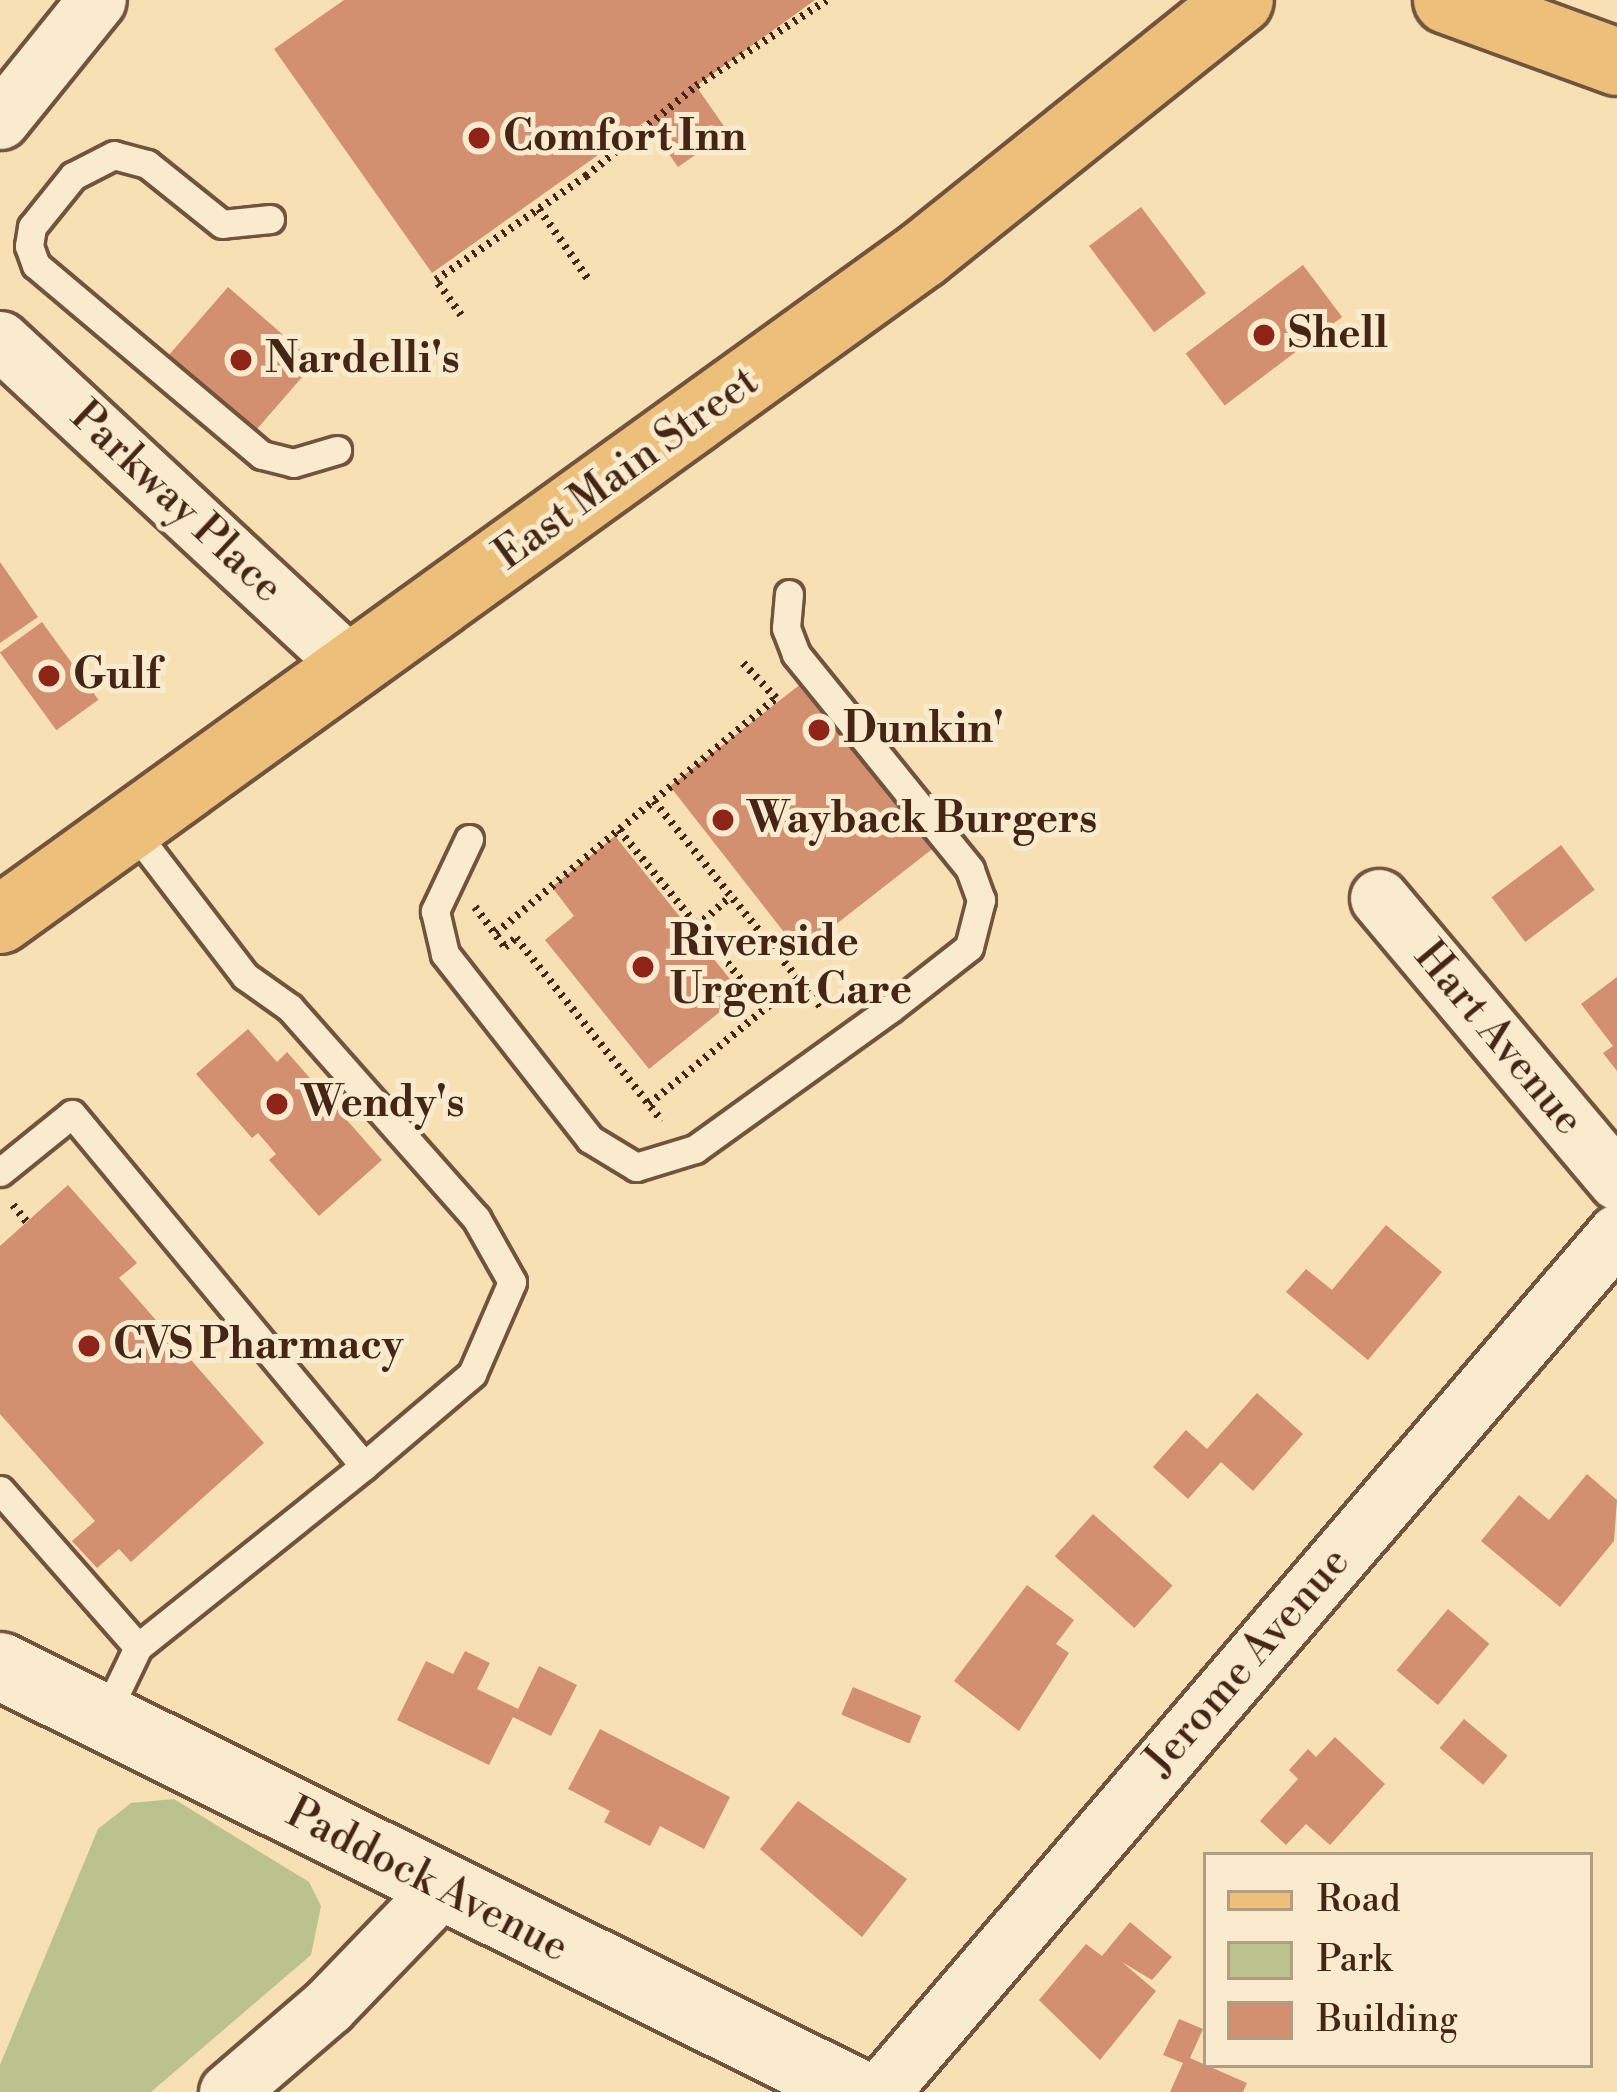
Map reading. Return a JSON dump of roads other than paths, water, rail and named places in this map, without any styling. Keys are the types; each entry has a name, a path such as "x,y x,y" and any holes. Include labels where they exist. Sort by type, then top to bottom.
{"main road":[{"name":"East Main Street","path":"0,920 923,254 1240,0"},
{"path":"1448,0 1613,60"},
{"path":"1554,0 1613,60"},
{"name":"Paddock Avenue","path":"0,1666 440,1889 856,2092"}],"street":[{"path":"0,119 97,0"},
{"name":"Parkway Place","path":"0,340 351,666"},
{"name":"Hart Avenue","path":"1379,898 1617,1180"},
{"name":"Jerome Avenue","path":"880,2092 1617,1233"},
{"path":"228,2092 328,2006 440,1889"}],"lane":[{"path":"270,219 222,224 147,164 114,155 74,176 32,227 29,246 36,265 262,455 293,463 337,450"},
{"path":"469,839 435,911 445,954 590,1138 636,1167 695,1149 890,1009 969,947 981,899 970,868 796,654 786,628 788,594"},
{"path":"104,1718 138,1647 472,1374 512,1282 476,1218 290,1008 245,976 130,826"},
{"path":"5,1158 72,1114 364,1466"},
{"path":"0,1490 138,1647"}],"place":[{"name":"Comfort Inn","path":"479,138"},
{"name":"Shell","path":"1264,335"},
{"name":"Nardelli's","path":"241,360"},
{"name":"Gulf","path":"49,676"},
{"name":"Dunkin'","path":"819,730"},
{"name":"Wayback Burgers","path":"723,820"},
{"name":"Riverside Urgent Care","path":"643,967"},
{"name":"Wendy's","path":"277,1104"},
{"name":"CVS Pharmacy","path":"89,1346"}]}
